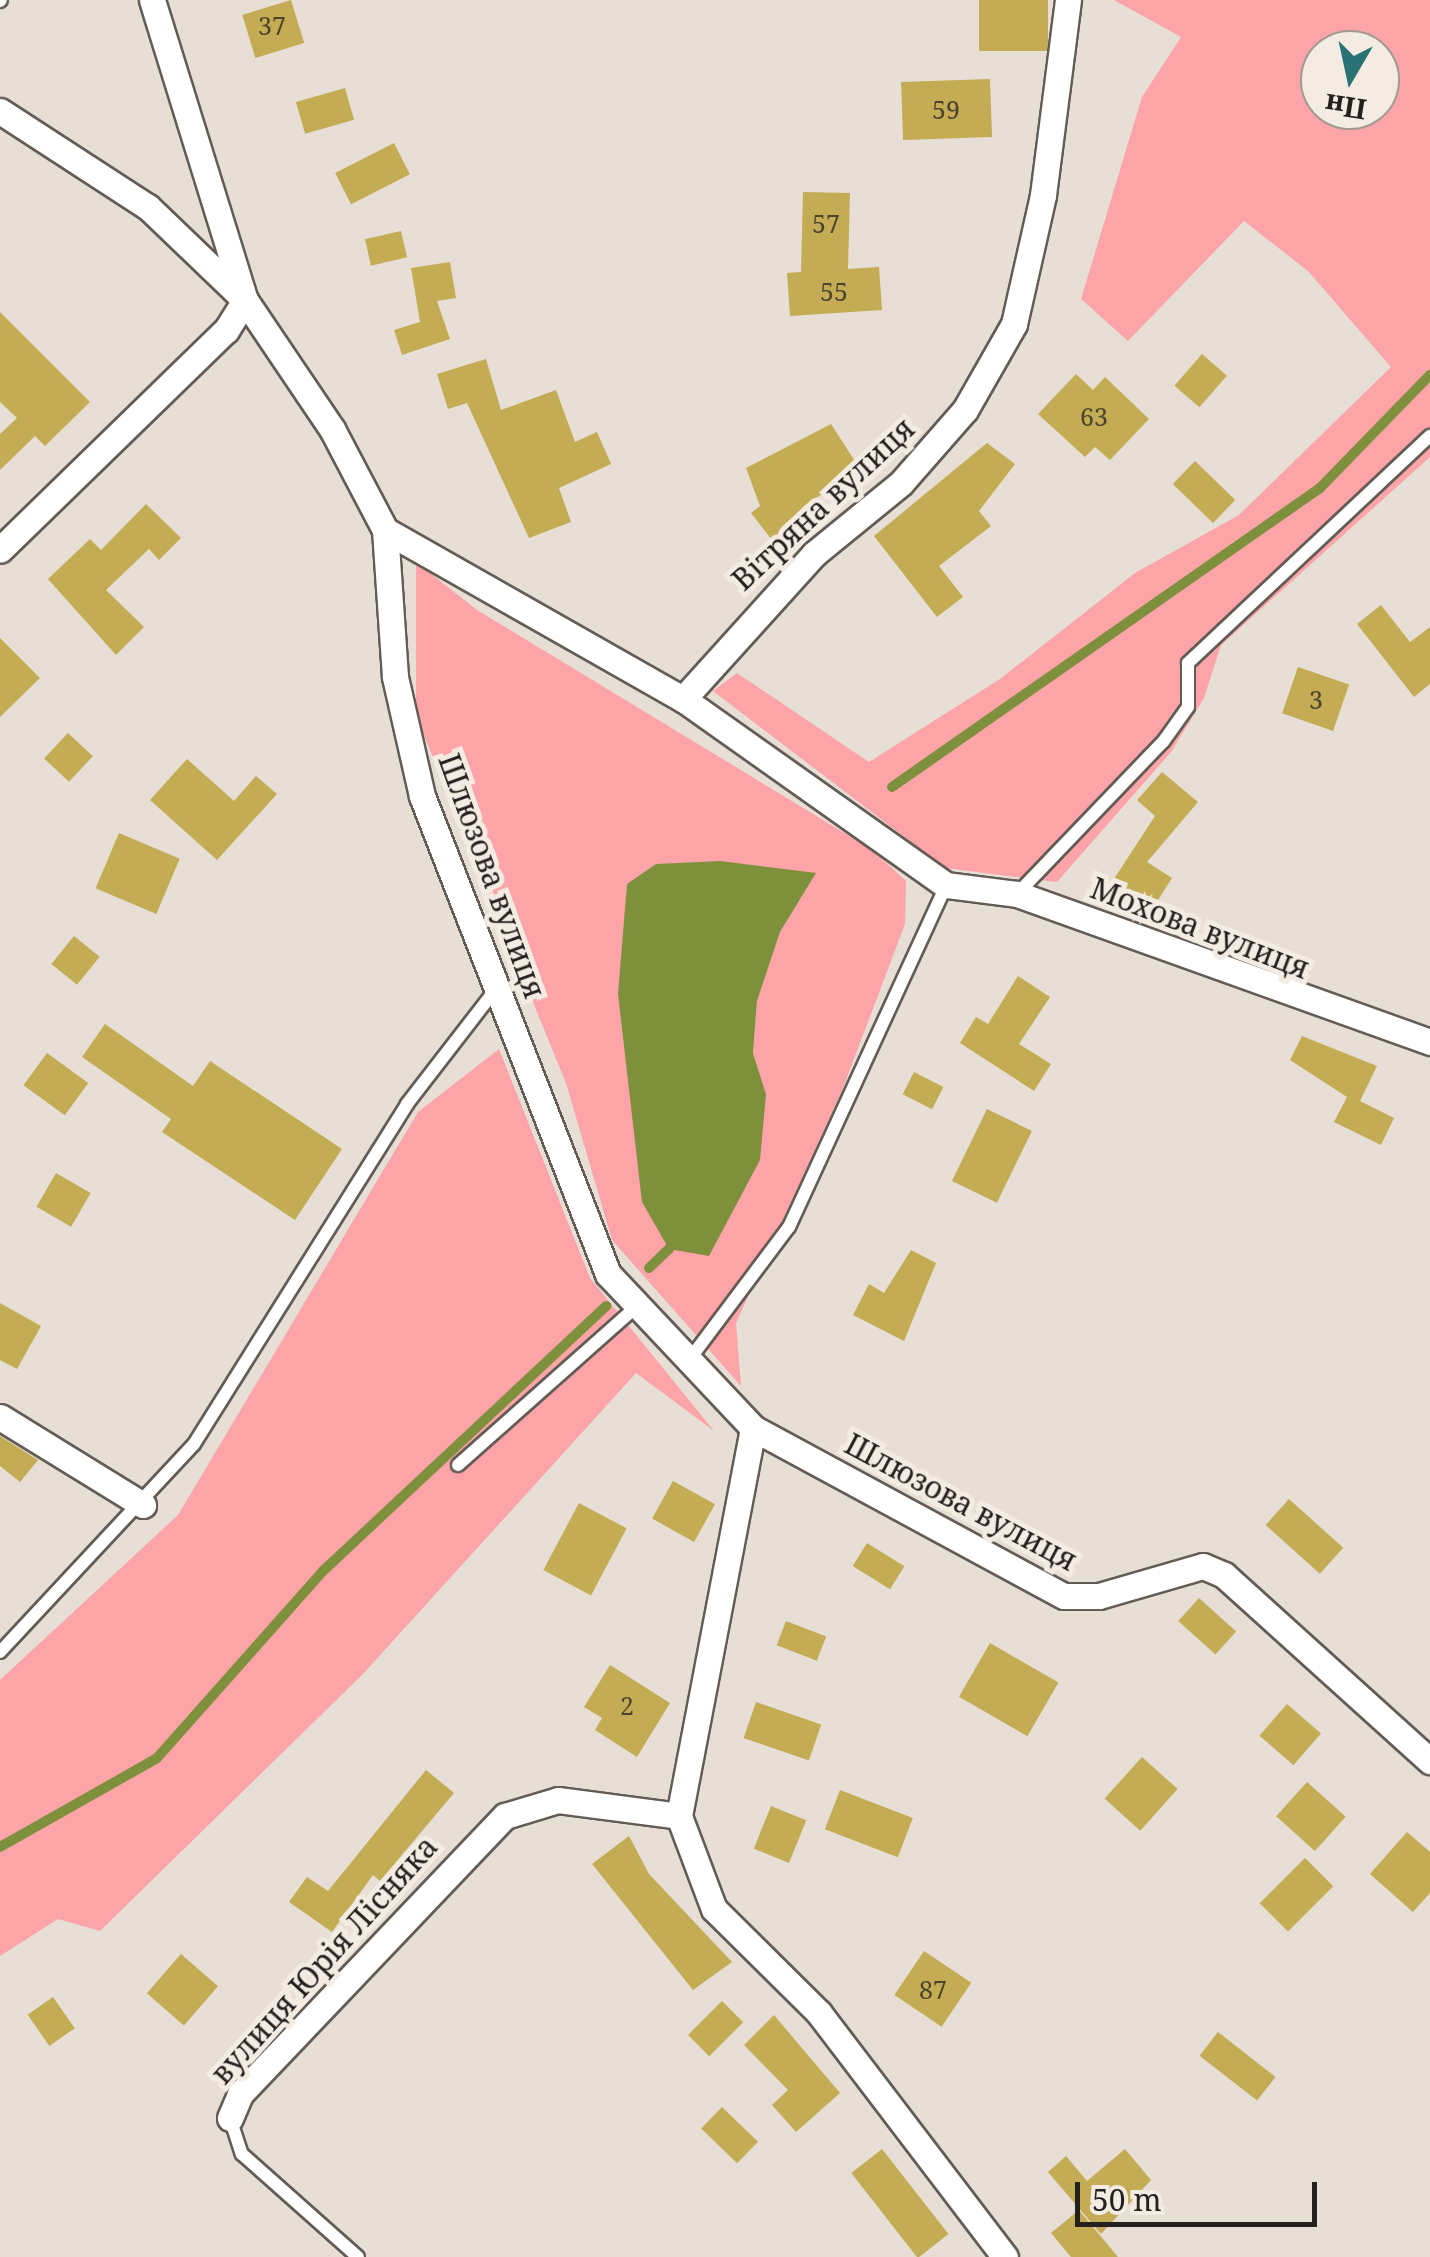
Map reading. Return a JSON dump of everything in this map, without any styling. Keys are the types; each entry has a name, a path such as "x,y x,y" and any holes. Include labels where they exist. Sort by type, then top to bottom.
{"street":[{"name":"Шлюзова вулиця","path":"152,0 245,300 332,429 384,530 395,678 422,796 608,1274 753,1428 1064,1596 1099,1596 1203,1566 1224,1574 1430,1760"},
{"name":"Вітряна вулиця","path":"683,699 814,554 914,468 966,410 1014,324 1043,195 1068,0"},
{"path":"0,111 148,208 245,300 226,330 0,550"},
{"path":"384,530 683,699 946,885"},
{"name":"Мохова вулиця","path":"946,885 1017,894 1430,1042"},
{"path":"0,1417 143,1505"},
{"path":"753,1428 679,1816 714,1909 819,2013 1005,2257"},
{"name":"вулиця Юрія Лісняка","path":"230,2118 240,2094 505,1816 558,1800 679,1816"}],"lane":[{"path":"1017,894 1163,742 1188,707 1188,662 1430,436"},
{"path":"689,1360 789,1227 946,885"},
{"path":"0,1652 143,1505 295,1294 406,1104 495,990"},
{"path":"458,1465 638,1305"},
{"path":"230,2118 242,2154 358,2257"}],"shaded area":[{"path":"1114,0 1430,0 1430,457 1221,645 1204,698 1171,752 1057,882 945,868 713,691 737,673 869,762 1000,679 1135,573 1239,515 1391,367 1308,271 1244,221 1128,341 1081,299 1142,97 1181,37"},
{"path":"416,562 477,610 871,849 906,881 905,924 843,1088 736,1323 741,1386 612,1240 566,1083 416,716","holes":["771,868 815,874 780,932 757,1001 753,1053 766,1094 624,933 627,884"]},
{"path":"720,861 816,873 780,932 757,1001 753,1053 766,1094 760,1160 709,1256 669,1249 642,1202 618,994 627,884 656,864"},
{"path":"499,1049 590,1278 714,1431 636,1373 363,1674 100,1931 58,1919 0,1956 0,1680 178,1515 418,1112"}],"building":[{"path":"291,0 304,43 255,58 242,15"},
{"path":"979,0 1048,0 1048,51 979,51"},
{"path":"990,79 992,137 903,140 901,82"},
{"path":"345,88 354,120 305,134 296,102"},
{"path":"394,143 410,174 351,204 335,173"},
{"path":"803,192 850,193 848,269 879,267 882,310 790,316 787,273 801,272"},
{"path":"401,231 407,257 371,266 365,239"},
{"path":"450,262 456,298 437,301 450,339 402,355 394,330 420,322 411,268"},
{"path":"0,312 90,402 45,446 35,436 0,470 0,434 17,418 0,402"},
{"path":"1202,354 1227,376 1199,407 1174,386"},
{"path":"486,359 501,410 556,390 575,442 597,432 611,464 559,488 571,522 529,538 467,403 448,409 437,374"},
{"path":"1076,374 1093,390 1105,377 1149,419 1110,460 1095,447 1085,457 1038,414"},
{"path":"831,424 860,469 804,506 815,520 779,549 751,513 760,506 746,468"},
{"path":"987,443 1015,464 979,511 991,526 939,566 963,597 937,617 874,536"},
{"path":"1195,461 1235,500 1213,523 1173,484"},
{"path":"146,504 181,538 159,560 149,549 106,590 144,627 116,655 48,579 90,539 101,550"},
{"path":"1381,605 1410,642 1430,627 1430,684 1414,697 1357,624"},
{"path":"0,638 40,678 0,717"},
{"path":"1298,667 1349,685 1333,731 1282,713"},
{"path":"68,733 93,756 69,782 44,759"},
{"path":"187,759 234,801 256,776 277,794 217,860 150,800"},
{"path":"1162,772 1198,802 1147,862 1172,878 1153,908 1112,882 1155,816 1137,800"},
{"path":"119,833 180,859 156,914 96,888"},
{"path":"74,936 100,957 77,985 51,964"},
{"path":"1018,976 1050,997 1019,1044 1051,1064 1034,1091 960,1043 976,1017 988,1024"},
{"path":"105,1024 193,1086 210,1061 342,1149 295,1220 162,1132 171,1119 82,1057"},
{"path":"1302,1036 1377,1066 1360,1101 1394,1118 1381,1145 1334,1122 1347,1097 1290,1060"},
{"path":"47,1053 88,1083 65,1115 23,1085"},
{"path":"914,1072 943,1087 932,1109 903,1094"},
{"path":"987,1109 1032,1131 997,1203 952,1181"},
{"path":"56,1173 91,1193 71,1227 36,1207"},
{"path":"911,1250 936,1263 904,1341 853,1315 869,1284 884,1293"},
{"path":"0,1303 41,1326 17,1369 0,1360"},
{"path":"0,1436 38,1460 20,1482 0,1466"},
{"path":"673,1481 715,1504 694,1542 652,1519"},
{"path":"1289,1499 1343,1548 1320,1574 1266,1525"},
{"path":"579,1503 627,1528 591,1595 543,1570"},
{"path":"867,1543 904,1566 890,1589 853,1566"},
{"path":"1199,1598 1236,1631 1215,1654 1178,1621"},
{"path":"786,1621 826,1636 817,1661 777,1645"},
{"path":"990,1643 1058,1682 1027,1736 959,1697"},
{"path":"610,1665 670,1703 637,1757 595,1730 602,1718 584,1707"},
{"path":"756,1702 821,1724 809,1760 744,1738"},
{"path":"1287,1704 1321,1734 1293,1765 1259,1736"},
{"path":"1142,1757 1178,1789 1140,1831 1105,1799"},
{"path":"426,1770 454,1793 380,1881 373,1875 332,1932 289,1902 307,1877 328,1891"},
{"path":"1307,1782 1346,1817 1315,1851 1276,1816"},
{"path":"840,1790 913,1818 898,1857 825,1829"},
{"path":"771,1806 806,1820 789,1863 754,1849"},
{"path":"1407,1832 1430,1852 1430,1893 1413,1912 1370,1874"},
{"path":"629,1836 649,1874 732,1962 693,1990 592,1864"},
{"path":"1305,1858 1333,1886 1288,1932 1260,1903"},
{"path":"924,1951 971,1983 942,2027 894,1995"},
{"path":"181,1954 218,1986 184,2025 147,1993"},
{"path":"53,1997 75,2028 49,2046 28,2015"},
{"path":"722,2001 743,2022 709,2056 688,2035"},
{"path":"774,2015 840,2093 796,2132 772,2105 788,2090 744,2045"},
{"path":"1218,2032 1276,2077 1257,2101 1200,2056"},
{"path":"722,2107 758,2142 737,2163 701,2129"},
{"path":"882,2149 948,2234 917,2257 851,2173"},
{"path":"1125,2149 1151,2180 1101,2234 1048,2172 1066,2156 1087,2181"},
{"path":"1079,2210 1118,2257 1071,2257 1051,2233"}],"waterway":[{"path":"892,787 1320,488 1430,375"},
{"path":"649,1268 669,1249"},
{"path":"0,1847 157,1758 323,1571 606,1306"}]}
